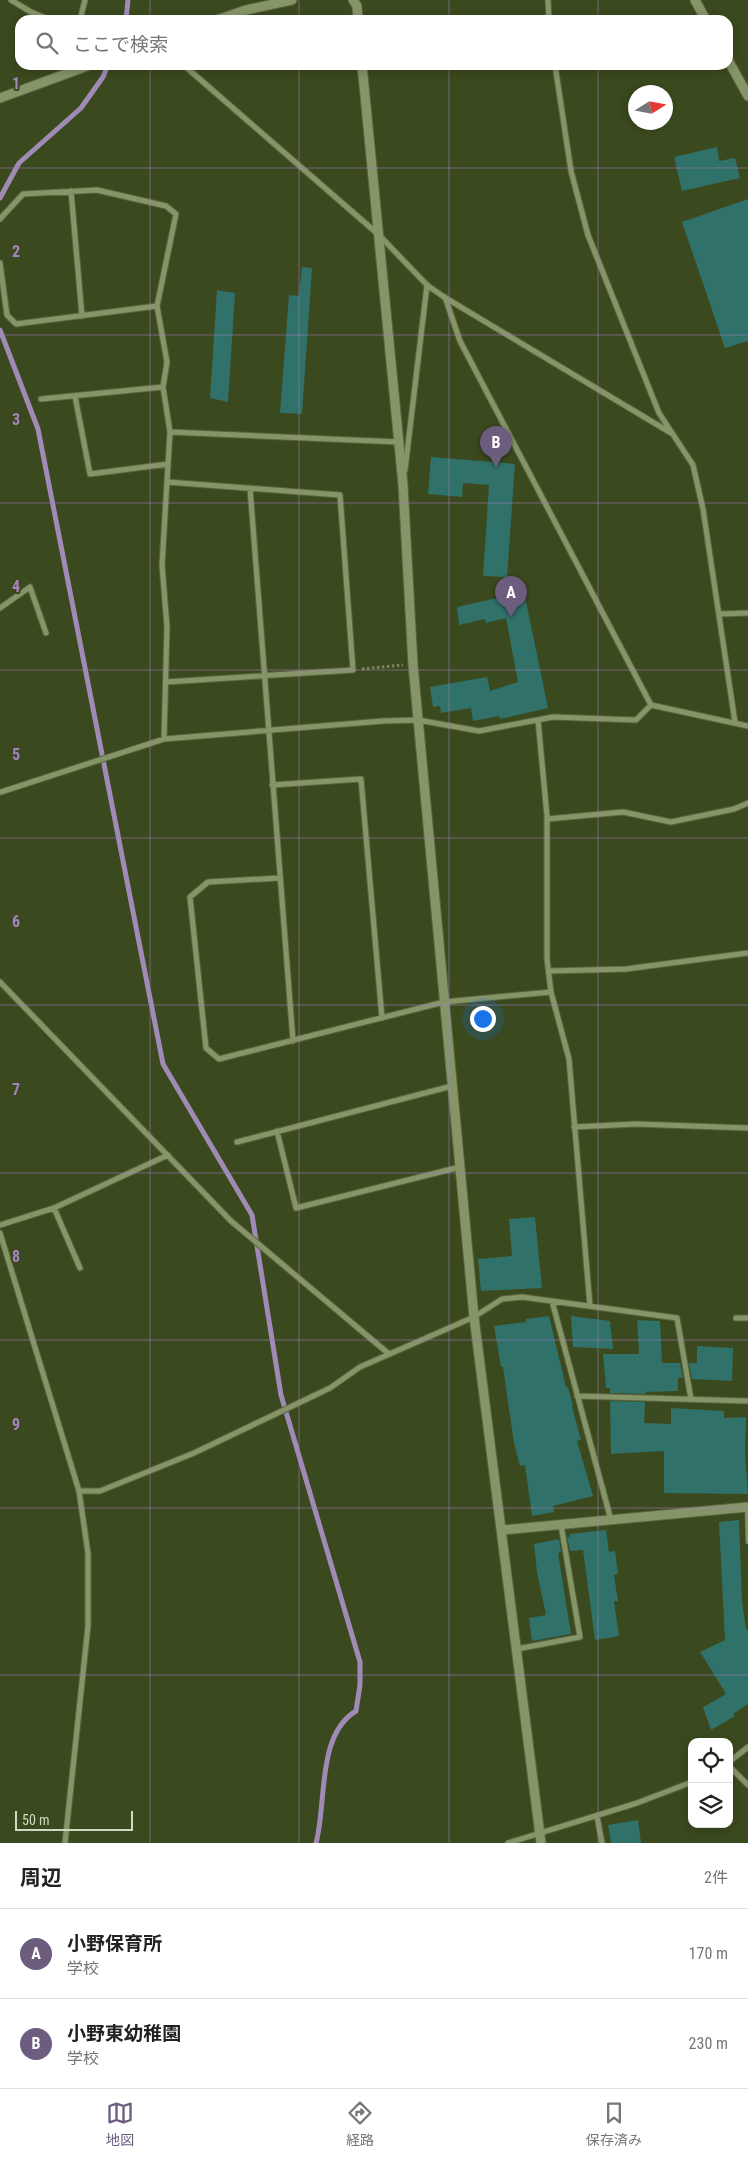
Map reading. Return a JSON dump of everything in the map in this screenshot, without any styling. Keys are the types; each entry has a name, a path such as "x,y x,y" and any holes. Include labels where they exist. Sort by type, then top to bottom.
{"street":[{"path":"81,15 85,0"},
{"path":"232,15 292,0"},
{"path":"353,0 357,6 358,15"},
{"path":"548,0 549,15"},
{"path":"695,0 703,15"},
{"path":"14,1 41,15"},
{"path":"733,69 748,96"},
{"path":"0,98 76,70"},
{"path":"192,70 379,235 427,285 673,434"},
{"path":"362,70 403,484 413,665 474,1317 540,1838"},
{"path":"556,70 571,171 588,235 659,413 693,465 703,509 735,722"},
{"path":"0,218 23,194 97,190 166,206 176,214 157,306 167,362 163,387 170,432 162,565 167,627 164,739"},
{"path":"71,191 82,316"},
{"path":"0,263 3,304 7,316 16,324 157,306"},
{"path":"403,484 427,285"},
{"path":"444,297 460,341 651,705"},
{"path":"41,400 163,387"},
{"path":"75,396 90,474 168,464"},
{"path":"170,432 398,442"},
{"path":"166,682 353,670 340,495 167,482"},
{"path":"250,488 293,1041"},
{"path":"0,608 30,587 46,633"},
{"path":"719,614 748,613"},
{"path":"0,792 164,739 383,721 418,720 479,731 553,716 636,720 651,705"},
{"path":"651,705 748,726"},
{"path":"538,720 547,819 549,971 551,992 568,1059 590,1306"},
{"path":"272,785 361,779 382,1018"},
{"path":"547,819 623,812 671,822 734,809 748,803"},
{"path":"279,878 208,882 190,897 206,1048 220,1059 444,1002 551,992"},
{"path":"549,971 626,969 748,953"},
{"path":"0,982 232,1221 389,1354"},
{"path":"237,1142 452,1086"},
{"path":"574,1127 636,1124 748,1128"},
{"path":"277,1131 296,1208 460,1167"},
{"path":"0,1225 54,1208 168,1155"},
{"path":"54,1208 80,1268"},
{"path":"0,1233 79,1492 88,1553 88,1626 65,1843"},
{"path":"79,1492 100,1491 194,1453 330,1388 360,1367 474,1317 502,1299 522,1297 677,1318 691,1399"},
{"path":"552,1301 611,1520"},
{"path":"736,1318 748,1318"},
{"path":"577,1396 748,1401"},
{"path":"502,1530 747,1507"},
{"path":"517,1649 580,1637 561,1525"},
{"path":"733,1760 748,1747"},
{"path":"733,1768 748,1785"},
{"path":"508,1843 540,1838 689,1783"},
{"path":"597,1816 602,1843"}],"lane":[{"path":"747,1507 748,1542"}],"path":[{"path":"353,670 413,665"}],"building":[{"path":"717,147 719,161 735,158 740,178 682,191 674,157"},
{"path":"748,199 748,341 725,348 682,222"},
{"path":"302,267 312,268 302,414 280,413 289,295 299,296"},
{"path":"217,290 235,293 228,402 210,398"},
{"path":"431,457 515,464 507,577 483,576 489,485 463,483 462,497 428,494"},
{"path":"523,587 548,708 500,719 499,716 473,721 471,708 441,713 440,706 433,707 430,687 487,677 490,691 518,682 506,618 486,623 485,619 459,625 457,607 501,597 500,591"},
{"path":"535,1217 542,1288 481,1291 478,1259 512,1256 509,1219"},
{"path":"549,1316 581,1440 577,1441 593,1496 553,1506 554,1512 532,1516 525,1465 520,1466 514,1443 503,1367 501,1367 494,1326 526,1322 526,1319"},
{"path":"571,1316 610,1321 613,1349 573,1347"},
{"path":"637,1320 660,1321 662,1363 680,1363 683,1378 678,1378 678,1391 646,1392 646,1394 610,1393 610,1388 606,1388 603,1354 639,1354"},
{"path":"697,1346 733,1348 732,1381 692,1379 689,1363 697,1363"},
{"path":"610,1401 645,1402 644,1423 671,1424 671,1408 724,1411 724,1418 746,1417 745,1455 748,1494 664,1493 664,1451 611,1454"},
{"path":"739,1520 742,1602 746,1629 748,1629 748,1704 733,1714 735,1716 711,1730 703,1707 726,1694 700,1652 725,1640 719,1522"},
{"path":"606,1530 609,1552 615,1551 618,1574 614,1575 618,1601 614,1601 619,1636 595,1640 583,1550 570,1551 567,1537 570,1537 570,1534"},
{"path":"559,1539 561,1552 558,1553 571,1634 532,1641 529,1618 546,1615 537,1572 534,1544"},
{"path":"638,1820 641,1843 611,1843 608,1825"}],"waterway":[{"path":"126,15 128,0"},
{"path":"0,198 19,163 81,108 106,70"},
{"path":"0,330 38,429 163,1064 252,1215 281,1395 360,1662 360,1685 356,1711 343,1722 334,1736 329,1753 316,1843"}],"place":[{"name":"小野東幼稚園","path":"496,467"},
{"name":"小野保育所","path":"511,617"}]}
